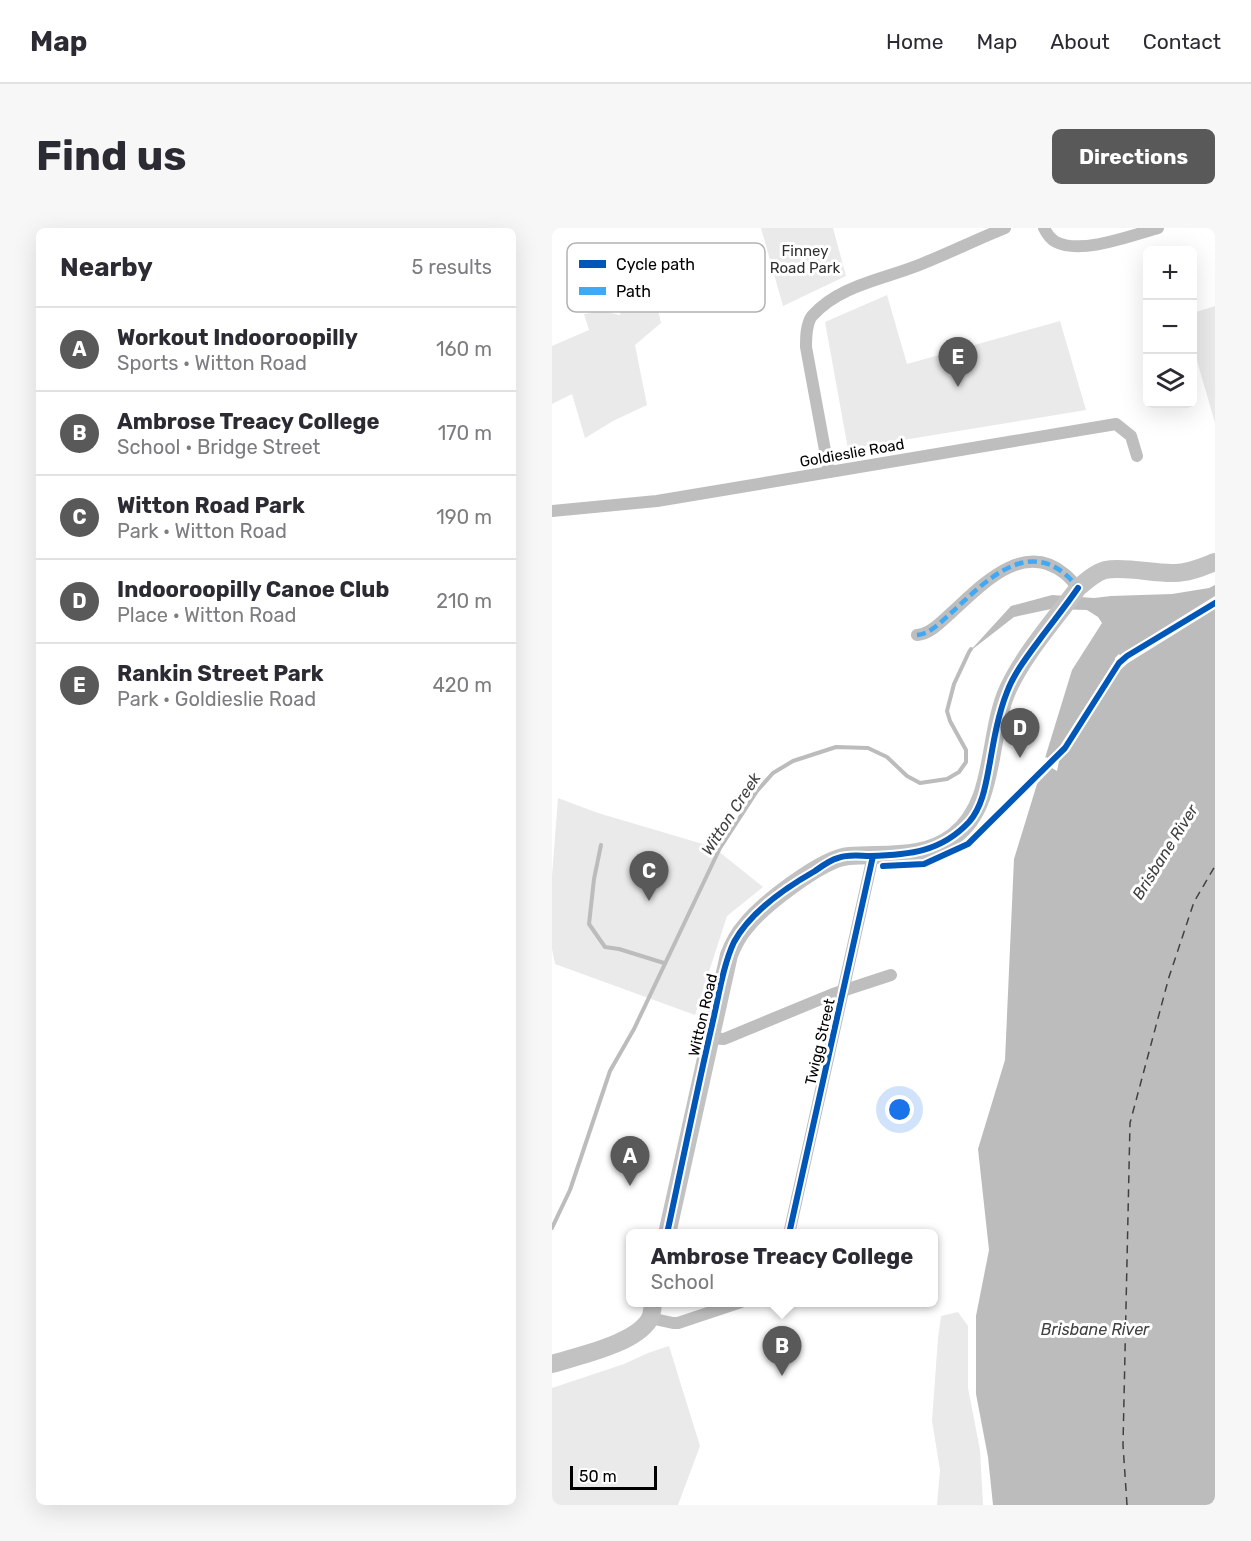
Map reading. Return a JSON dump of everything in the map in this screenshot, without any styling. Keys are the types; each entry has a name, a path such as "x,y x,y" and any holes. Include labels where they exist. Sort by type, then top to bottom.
{"street":[{"path":"829,472 806,347 811,318 831,300 857,286 927,262 1005,228"},
{"path":"1044,228 1052,240 1061,244 1079,246 1099,244 1158,228"},
{"name":"Goldieslie Road","path":"552,511 657,501 1116,424 1131,436 1137,456"},
{"path":"916,635 924,634 937,626 1002,569 1023,562 1034,561 1049,565 1065,573 1078,588"},
{"name":"Witton Road","path":"668,1229 729,954 745,926 771,900 802,878 838,858 910,854 936,846 955,836 970,820 979,805 1000,712 1008,689 1022,663 1078,588 1089,578 1105,570 1175,573 1197,570 1215,561"},
{"name":"Twigg Street","path":"790,1229 873,856"},
{"path":"710,1038 724,1039 844,991 891,975"},
{"path":"552,1364 621,1343 637,1332 652,1310 673,1323 678,1323 726,1307"}],"green space":[{"name":"Finney Road Park","path":"761,228 833,228 846,276 783,306"},
{"path":"887,295 907,364 1060,321 1086,410 848,449 825,322"},
{"path":"1215,306 1215,423 1197,361 1197,312"},
{"path":"606,312 620,315 621,312 659,312 661,323 635,345 647,405 613,421 585,438 572,394 552,404 552,346 589,330 584,314"},
{"path":"558,798 598,813 713,847 763,887 727,916 695,1015 555,964 552,949 552,876"},
{"path":"958,1312 968,1326 968,1388 980,1450 983,1505 937,1505 940,1470 932,1421 938,1338 941,1316"},
{"path":"669,1346 700,1446 678,1505 552,1505 552,1388"}],"water":[{"name":"Brisbane River","path":"1215,585 1215,1505 993,1505 988,1457 976,1394 976,1316 989,1250 978,1149 1005,1060 1014,859 1072,670 1102,623 1098,617 1087,610 1051,609 1014,617 969,652 1011,606 1052,595 1094,598 1172,594"}],"pier":[{"path":"1215,596 1215,609 1120,670 1068,752 1059,761 1057,771 1052,768 1033,788 1039,766 1044,762 1041,761 1042,756 1048,758 1060,746 1115,658"}],"waterway":[{"name":"Witton Creek","path":"552,1228 570,1190 610,1071 634,1029 720,848 757,791 773,773 793,761 836,747 868,748 887,757 907,776 920,783 947,779 959,772 966,762 966,750 947,711 954,684 971,649"},
{"path":"601,845 594,879 589,924 605,947 664,963"}],"ferry route":[{"path":"1127,1505 1123,1445 1130,1123 1169,977 1194,902 1215,866"}],"marked path":[{"path":"917,635 935,627 989,580 1018,564 1034,562 1049,565 1065,574 1078,588"}],"cycle path":[{"path":"668,1229 724,972 730,951 741,931 770,901 832,860 846,856 898,854 924,850 947,840 969,822 978,809 983,794 999,718 1010,684 1018,669 1078,588"},
{"path":"883,866 924,864 968,844 1065,748 1119,663 1215,603"},
{"path":"790,1229 873,856"}],"place":[{"name":"Rankin Street Park","path":"958,387"},
{"name":"Indooroopilly Canoe Club","path":"1020,758"},
{"name":"Witton Road Park","path":"649,901"},
{"name":"Workout Indooroopilly","path":"630,1186"},
{"name":"Ambrose Treacy College","path":"782,1376"}]}
